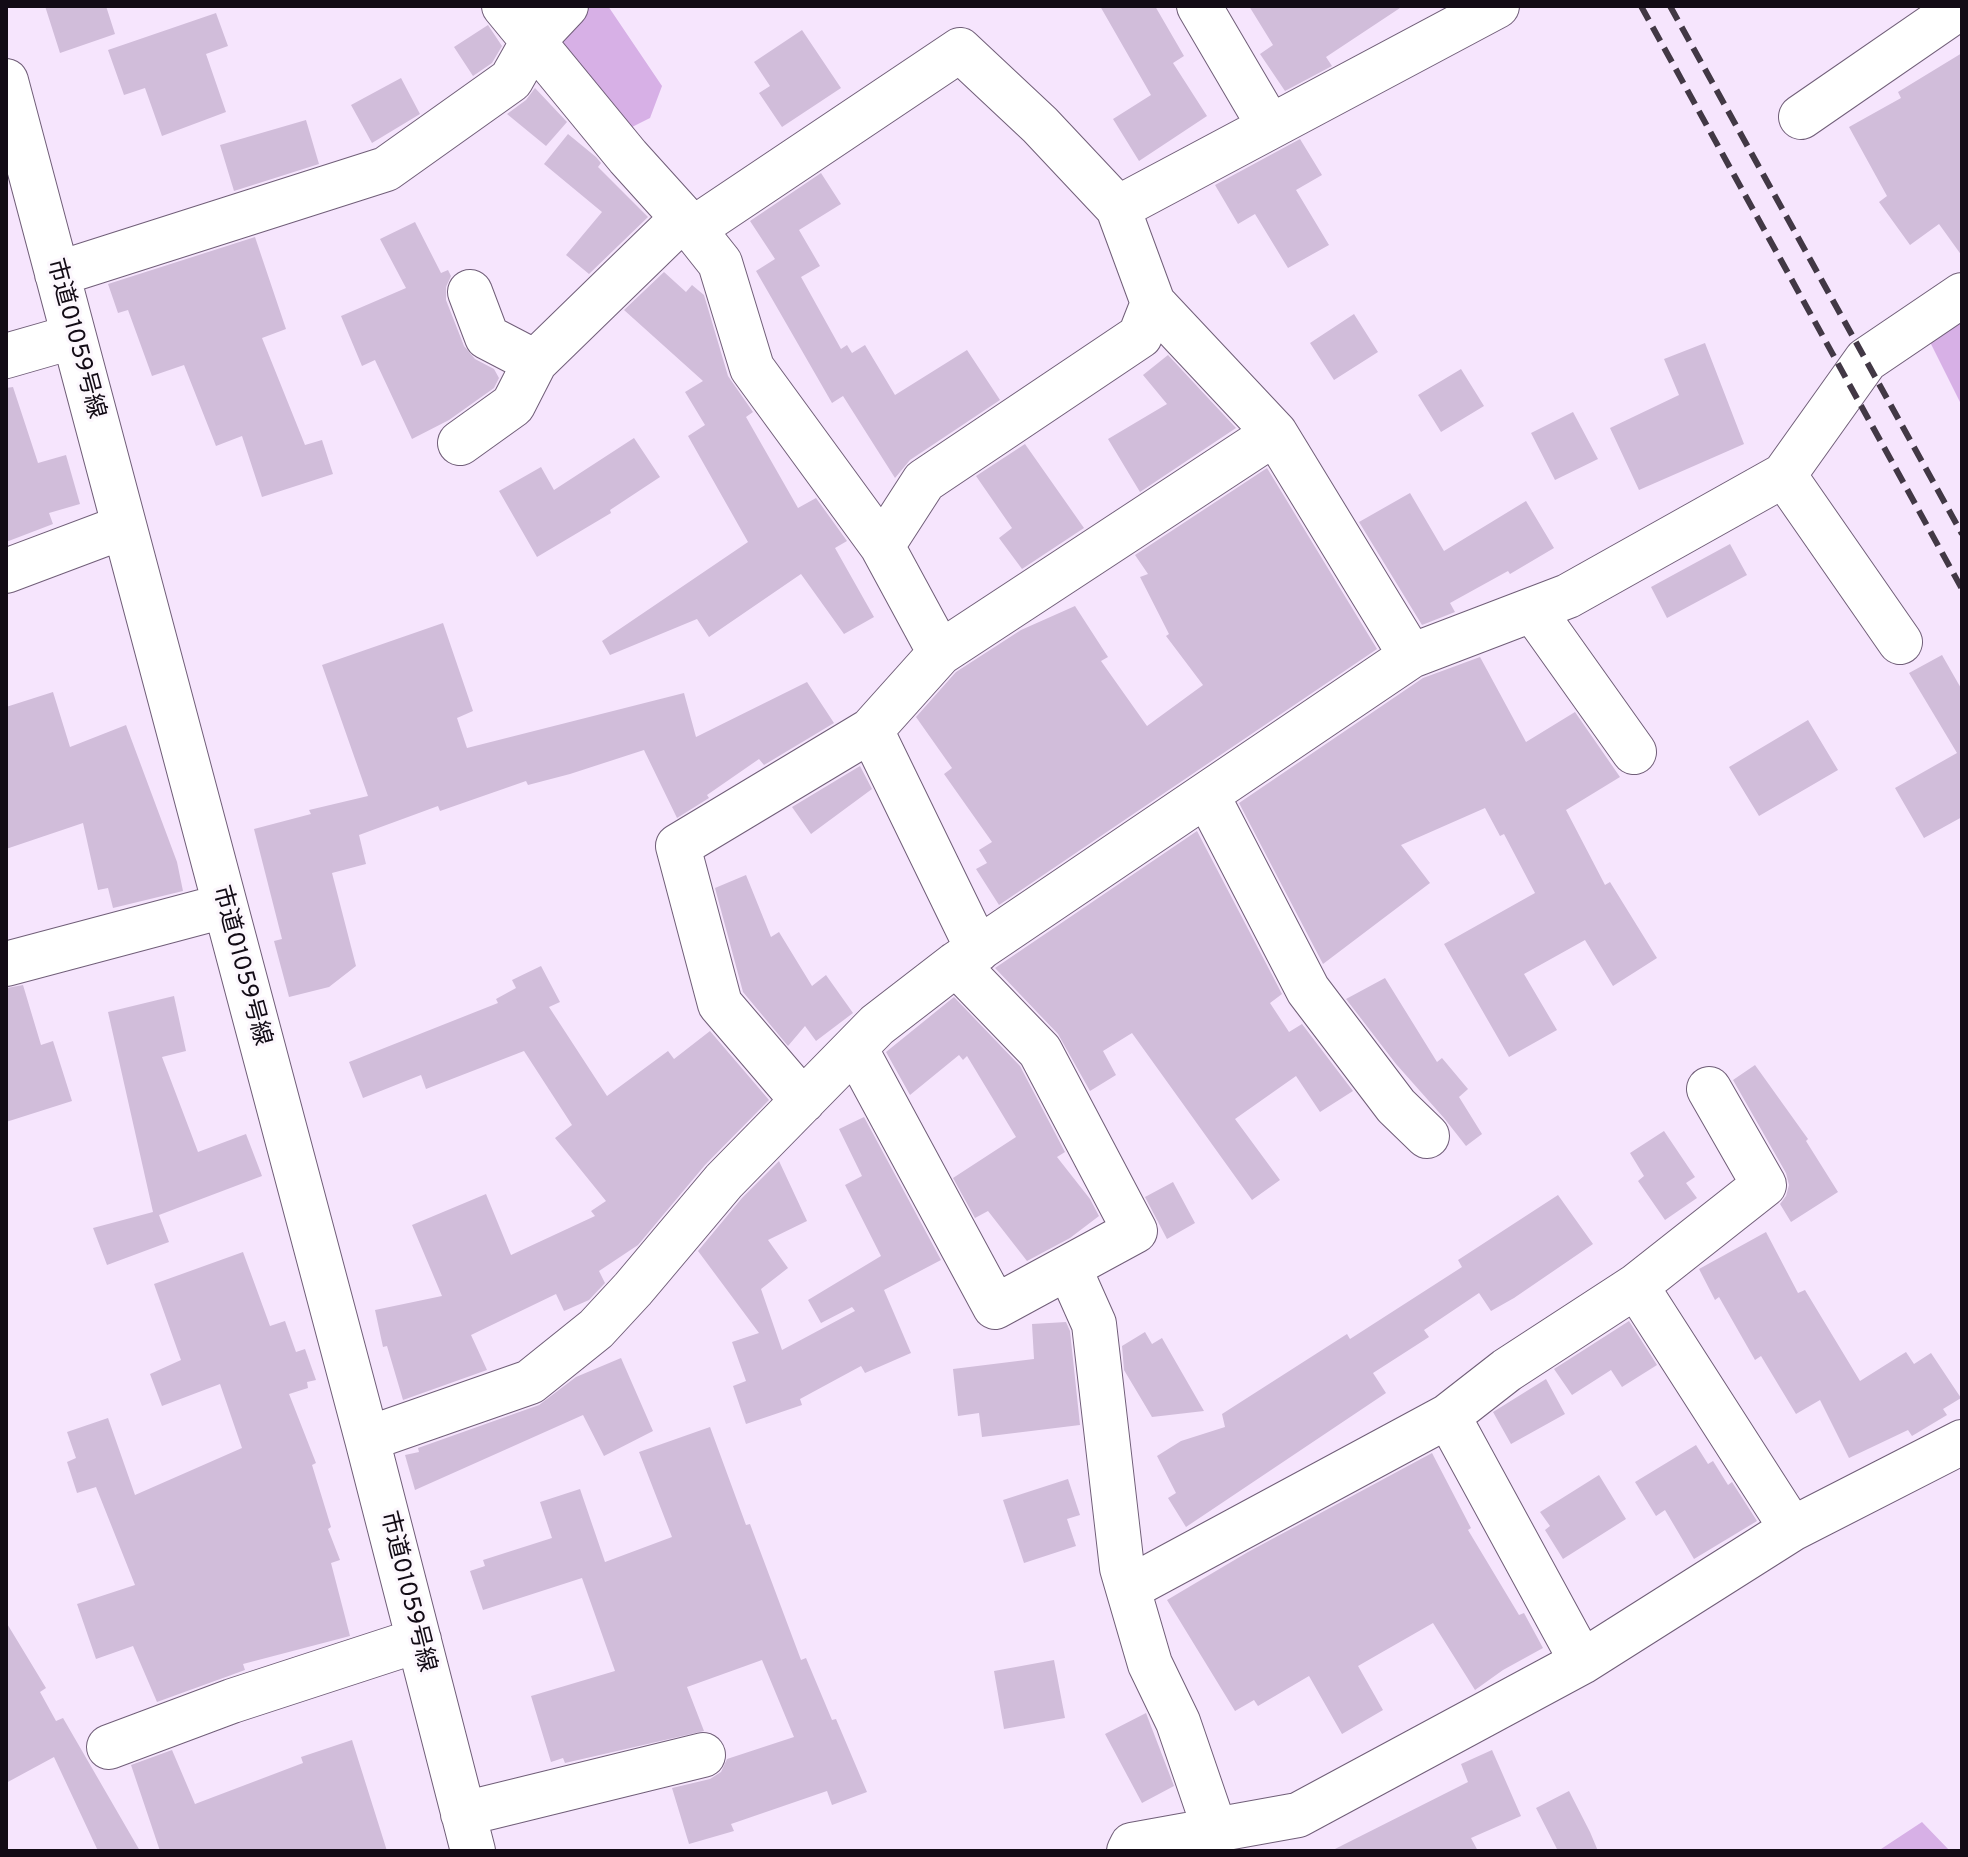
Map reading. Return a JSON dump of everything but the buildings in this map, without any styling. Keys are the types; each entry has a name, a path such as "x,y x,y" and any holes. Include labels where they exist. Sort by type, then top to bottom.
{"street":[{"path":"504,6 720,263 752,368 882,546 940,653"},
{"path":"57,274 386,169 511,80 533,41 566,6"},
{"path":"1199,6 1270,127"},
{"path":"1118,208 1270,127 1431,21 1497,6"},
{"path":"1801,117 1962,6"},
{"path":"460,443 513,405 535,362 688,224 960,50 1040,125 1118,208 1153,303 1275,433 1411,656"},
{"name":"市道01059号線","path":"8,100 27,154 72,337 367,1439 468,1833"},
{"path":"470,292 487,337 535,362"},
{"path":"367,1439 530,1382 596,1329 724,1181 877,1025 967,957 1411,656 1568,596 1784,475 1866,360 1962,295"},
{"path":"882,546 924,481 1140,336 1153,303"},
{"path":"6,356 72,337"},
{"path":"803,1101 720,1004 678,846 871,730 940,653 1275,433"},
{"path":"1784,475 1900,642"},
{"path":"6,571 123,527"},
{"path":"1533,610 1634,752"},
{"path":"855,1048 995,1307 1135,1231 1040,1051 967,957 871,730"},
{"path":"1207,795 1308,990 1396,1106 1427,1136"},
{"path":"6,964 224,906"},
{"path":"1129,1588 1448,1416 1507,1370 1636,1286 1764,1185 1709,1089"},
{"path":"1069,1268 1094,1324 1122,1568 1150,1664 1178,1722 1215,1830"},
{"path":"1636,1286 1792,1529"},
{"path":"1448,1416 1582,1662"},
{"path":"1129,1851 1132,1845 1298,1815 1582,1662 1792,1529 1962,1442"},
{"path":"109,1747 232,1701 419,1640"},
{"path":"468,1833 703,1755"}],"shaded area":[{"path":"572,6 608,6 662,86 650,118 622,132 554,47"},
{"path":"1962,316 1962,406 1928,338"},
{"path":"1922,1822 1950,1851 1878,1851"}],"railway":[{"path":"1641,6 1962,589"},
{"path":"1670,6 1962,534"}]}
